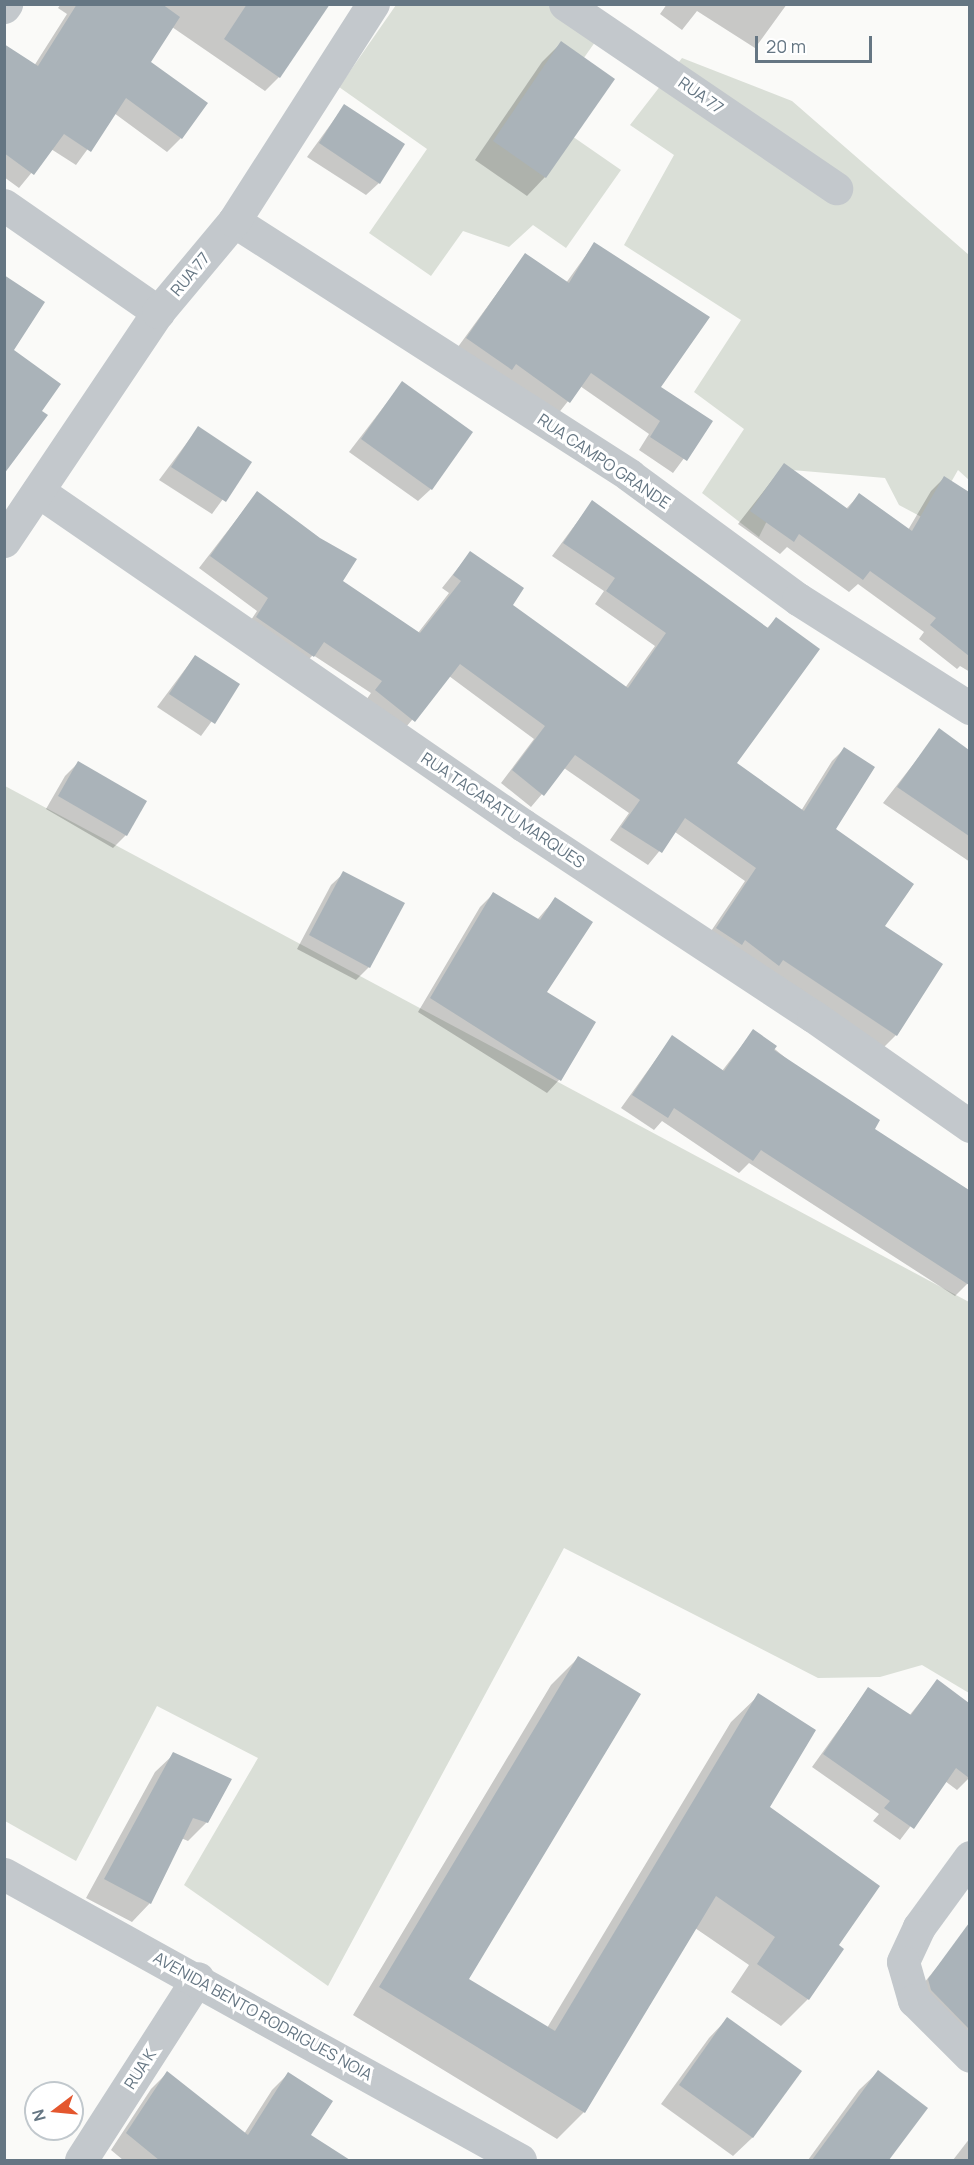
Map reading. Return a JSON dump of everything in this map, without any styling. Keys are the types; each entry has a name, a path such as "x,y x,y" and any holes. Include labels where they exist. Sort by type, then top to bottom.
{"street":[{"name":"RUA 77","path":"4,541 158,312 234,221 373,4"},
{"name":"RUA 77","path":"565,4 836,188"},
{"path":"4,206 158,312"},
{"name":"RUA CAMPO GRANDE","path":"234,221 630,475 798,599 969,708"},
{"name":"RUA TACARATU MARQUES","path":"38,491 513,819 813,1016 969,1126"},
{"path":"969,1857 919,1928 903,1962 914,2000 947,2037 969,2056"},
{"name":"AVENIDA BENTO RODRIGUES NOIA","path":"4,1874 198,1978 520,2160"},
{"name":"RUA K","path":"81,2160 198,1978"}],"shaded area":[{"path":"396,5 557,5 600,35 543,116 621,170 566,248 533,225 509,247 463,231 431,276 369,233 427,149 339,87"},
{"path":"682,58 792,101 969,255 969,480 958,470 929,521 899,505 885,478 792,470 759,537 702,493 744,429 694,392 741,320 624,245 674,155 630,125"},
{"path":"5,786 969,1302 969,1693 922,1665 880,1677 818,1678 564,1548 328,1986 184,1885 258,1758 157,1706 76,1861 5,1821"}],"building":[{"path":"77,4 162,4 180,17 151,62 208,103 182,139 126,98 91,152 64,134 34,175 4,153 4,44 38,66"},
{"path":"247,4 330,4 280,78 224,39"},
{"path":"561,41 615,79 546,178 493,141"},
{"path":"344,104 405,144 380,184 319,143"},
{"path":"594,242 710,317 661,387 713,421 687,461 650,437 660,421 591,373 570,403 516,364 512,370 466,338 525,253 569,283"},
{"path":"4,275 45,302 14,350 61,384 42,411 48,415 4,474"},
{"path":"402,381 473,432 432,490 361,439"},
{"path":"198,426 252,462 226,502 171,467"},
{"path":"784,463 848,509 859,493 912,531 944,476 969,492 969,656 930,625 936,618 870,571 863,580 799,534 794,542 750,511"},
{"path":"257,491 320,538 357,559 343,581 420,633 461,581 453,575 470,551 524,588 513,605 628,688 666,633 606,591 615,578 563,543 592,500 768,628 776,617 820,649 737,763 804,811 844,747 875,767 836,829 914,884 885,926 943,964 897,1036 783,960 779,966 745,940 742,945 716,928 756,868 685,818 662,853 621,827 640,800 575,755 544,796 512,770 545,726 460,664 415,722 375,690 382,681 324,642 314,657 256,617 268,598 210,556"},
{"path":"195,655 240,684 215,724 169,694"},
{"path":"939,728 969,750 969,836 897,787"},
{"path":"78,761 147,801 127,836 58,796"},
{"path":"343,871 405,903 370,968 309,935"},
{"path":"493,892 540,920 555,897 593,922 547,992 596,1022 561,1081 430,998"},
{"path":"753,1029 777,1046 774,1050 880,1120 875,1129 969,1190 969,1285 761,1150 753,1161 674,1108 668,1118 632,1095 672,1035 724,1071"},
{"path":"578,1656 641,1694 469,1979 555,2031 758,1693 816,1730 770,1807 880,1886 839,1945 844,1949 809,2000 757,1964 775,1937 716,1896 585,2113 379,1987"},
{"path":"937,1679 969,1703 969,1778 956,1768 914,1829 884,1808 890,1801 823,1754 868,1687 911,1715"},
{"path":"173,1752 232,1779 208,1823 193,1818 151,1904 104,1879"},
{"path":"969,1923 969,2029 931,1990 928,1979"},
{"path":"727,2017 802,2071 753,2138 679,2085"},
{"path":"878,2070 928,2108 889,2160 812,2160"},
{"path":"167,2071 248,2135 288,2072 333,2101 311,2135 350,2160 159,2160 126,2133"}]}
